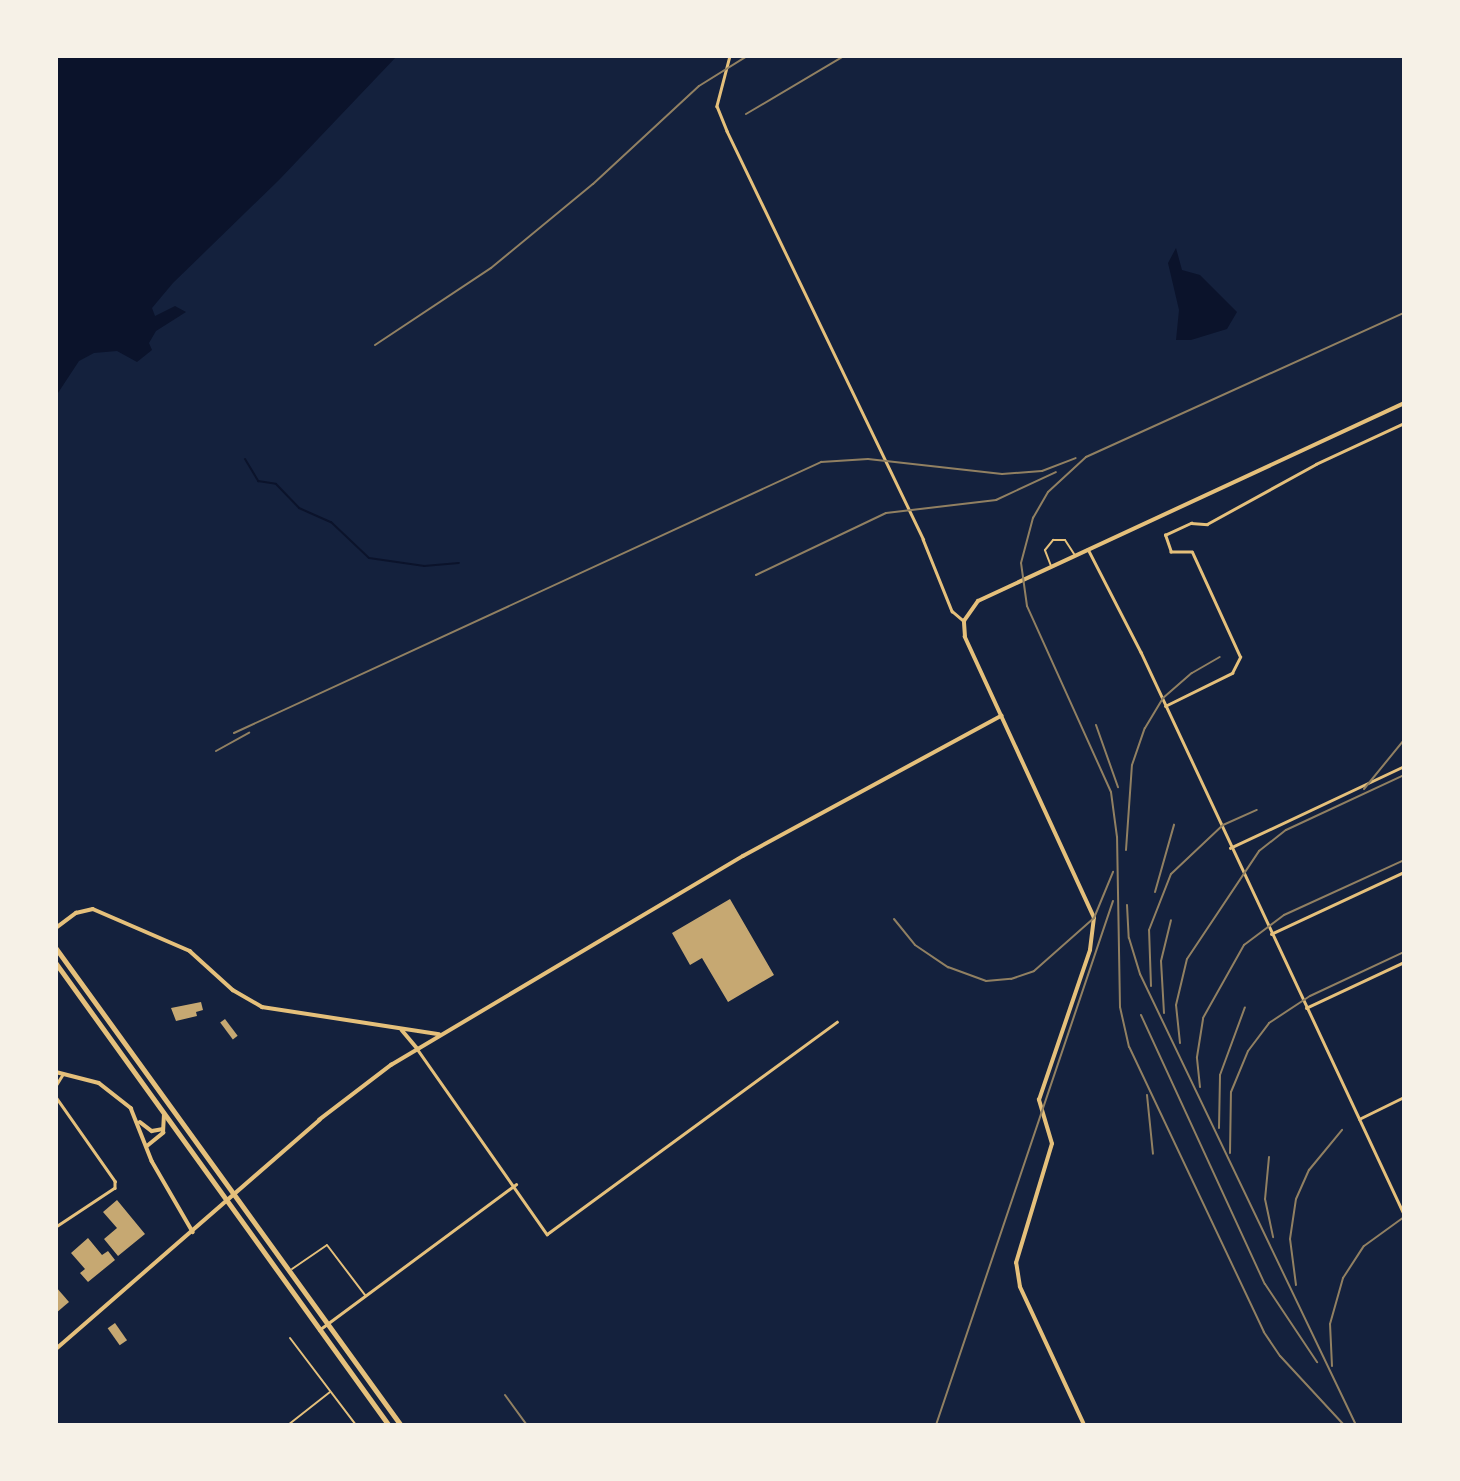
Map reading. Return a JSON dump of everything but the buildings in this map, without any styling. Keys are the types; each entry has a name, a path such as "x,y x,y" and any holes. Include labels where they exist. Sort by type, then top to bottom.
{"main road":[{"path":"57,950 401,1425"},
{"path":"56,963 389,1425"}],"street":[{"path":"730,56 717,106 859,405 952,611 964,621"},
{"path":"1084,1425 1020,1287 1016,1263 1052,1144 1039,1100 1090,950 1094,918 965,636 964,621 978,601 1404,403"},
{"path":"1165,706 1232,673 1240,657 1192,552 1174,554 1165,535 1192,523 1207,524 1316,464 1404,422"},
{"path":"1088,550 1165,706 1404,1214"},
{"path":"56,1349 333,1108 418,1049 743,856 1002,716"},
{"path":"1230,848 1404,766"},
{"path":"1271,934 1404,872"},
{"path":"56,928 76,914 93,909 190,951 233,990 262,1007 441,1034"},
{"path":"1306,1008 1404,962"},
{"path":"400,1029 418,1049 516,1184 547,1234 837,1021"},
{"path":"56,1072 114,1092 139,1121 152,1131 164,1128"},
{"path":"56,1085 64,1073"},
{"path":"56,1097 115,1181 115,1188 56,1227"},
{"path":"1359,1119 1404,1097"},
{"path":"147,1146 164,1128 164,1112"},
{"path":"139,1121 147,1146 193,1232"},
{"path":"319,1329 516,1184"}],"lane":[{"path":"1051,566 1045,550 1053,540 1065,540 1074,555"},
{"path":"289,1270 327,1245 366,1296"},
{"path":"290,1338 356,1425"},
{"path":"288,1425 331,1392"}],"water":[{"path":"56,56 397,56 279,180 173,283 152,308 155,316 175,306 186,312 156,331 149,343 152,350 137,362 117,351 94,353 79,361 56,396"},
{"path":"1176,248 1182,270 1200,275 1237,312 1227,329 1191,340 1176,340 1179,310 1168,263"}],"waterway":[{"path":"245,459 258,481 276,484 299,508 331,522 369,558 424,566 459,563"}],"railway":[{"path":"375,345 491,268 593,184 699,86 747,56"},
{"path":"746,114 844,56"},
{"path":"1344,1425 1280,1356 1264,1332 1129,1047 1120,1007 1117,837 1111,792 1027,606 1021,563 1033,518 1048,492 1086,457 1404,313"},
{"path":"234,733 821,462 868,459 1002,474 1042,471 1076,458"},
{"path":"756,575 886,513 996,500 1056,472"},
{"path":"1126,850 1132,765 1145,728 1163,698 1192,673 1220,657"},
{"path":"1096,725 1118,787"},
{"path":"216,751 249,733"},
{"path":"1364,789 1404,740"},
{"path":"1180,1043 1176,1005 1187,959 1259,851 1286,830 1404,775"},
{"path":"1151,986 1149,930 1171,874 1223,825 1257,810"},
{"path":"1155,892 1174,825"},
{"path":"1200,1087 1197,1057 1203,1018 1244,945 1284,915 1404,860"},
{"path":"894,919 915,945 948,967 986,981 1011,979 1034,971 1094,918 1113,872"},
{"path":"936,1425 1113,901"},
{"path":"1127,905 1129,938 1140,974 1356,1425"},
{"path":"1164,1013 1161,961 1171,920"},
{"path":"1230,1153 1231,1092 1248,1051 1269,1023 1310,996 1404,952"},
{"path":"1219,1128 1220,1075 1245,1007"},
{"path":"1141,1015 1265,1284 1317,1362"},
{"path":"1147,1095 1153,1154"},
{"path":"1296,1285 1290,1239 1296,1199 1309,1170 1342,1130"},
{"path":"1269,1157 1265,1199 1273,1237"},
{"path":"1332,1366 1330,1324 1343,1278 1364,1246 1404,1217"},
{"path":"505,1395 527,1425"}]}
